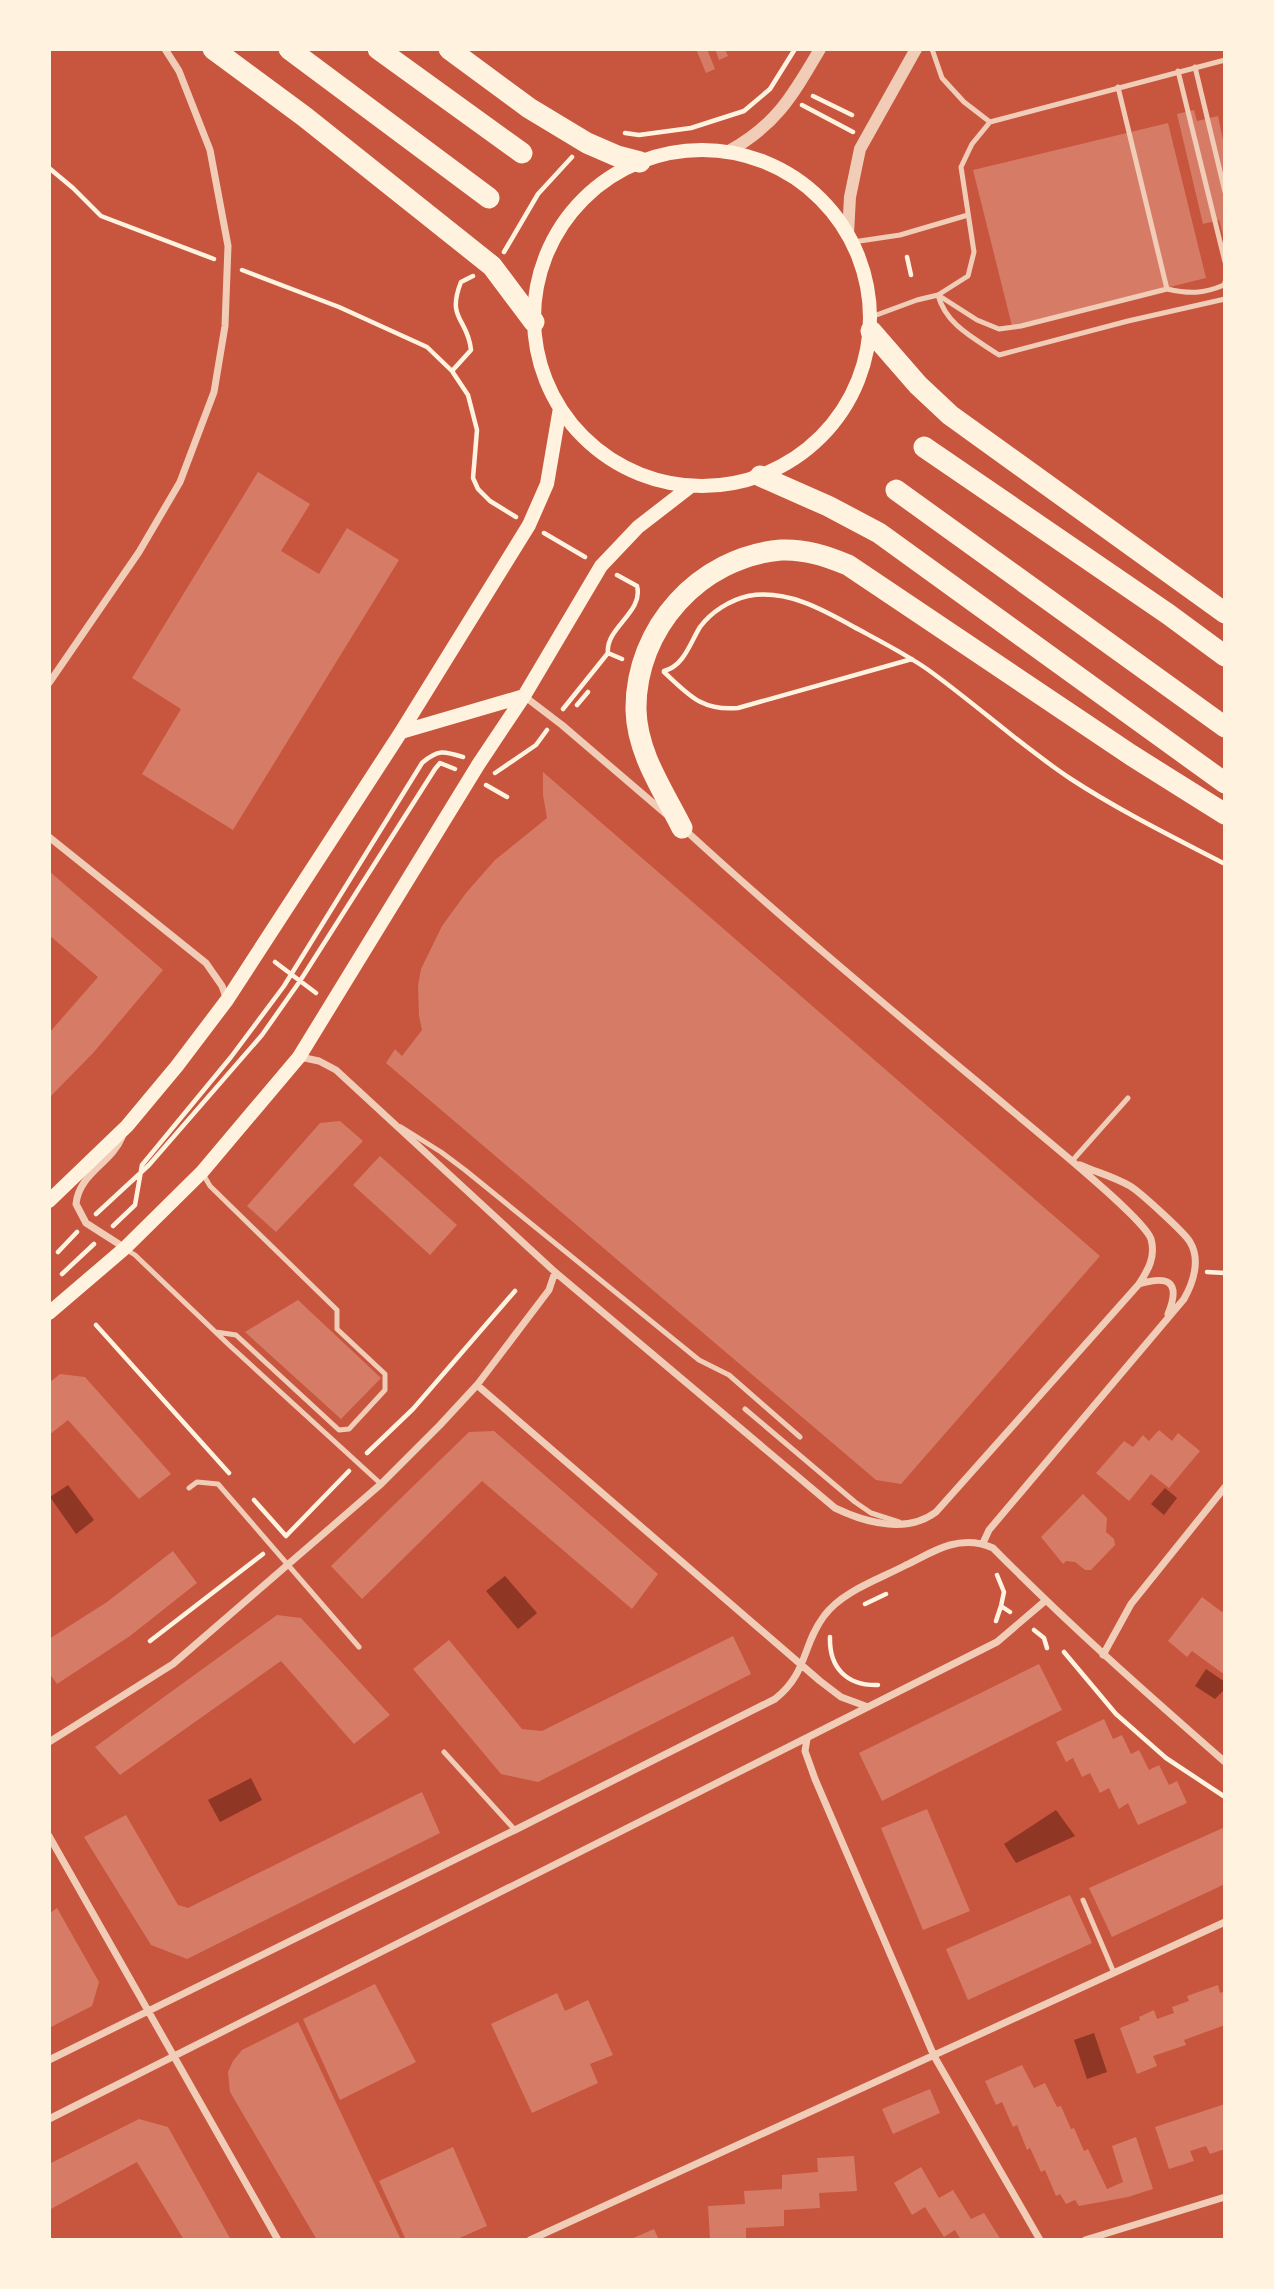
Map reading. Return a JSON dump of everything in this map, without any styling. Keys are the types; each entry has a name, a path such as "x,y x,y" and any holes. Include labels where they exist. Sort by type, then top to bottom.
{"highway":[{"path":"213,49 305,117 492,265 534,322"},
{"path":"289,49 489,198"},
{"path":"378,49 522,153"},
{"path":"449,49 529,107 587,143 617,156 640,162"},
{"path":"871,324 918,385 950,415 1225,613"},
{"path":"923,447 1225,656"},
{"path":"760,477 828,506 879,533 1225,783"},
{"path":"896,490 1225,727"},
{"path":"682,828 641,749 636,709 641,667 652,636 671,607 694,586 720,568 749,555 783,550 817,553 848,565 873,579 1131,755 1225,814"}],"main road":[{"path":"695,151 727,152 775,167 817,195 835,215 851,238 863,266 869,291 871,324 860,378 837,420 802,454 760,477 726,485 691,486 652,479 616,463 584,439 560,408 546,381 534,322 536,289 545,258 559,229 579,204 603,182 640,162 662,155 695,151"},
{"path":"49,1201 127,1126 227,1000 401,732 529,525 547,484 560,408"},
{"path":"49,1313 125,1248 202,1172 299,1057 471,777 524,696 601,566 638,527 691,486"},
{"path":"401,732 524,696"}],"street":[{"path":"49,683 139,552 180,482 214,392 225,326 228,246 211,150 179,71 165,49"},
{"path":"727,152 749,141 766,128 790,99 820,49"},
{"path":"851,238 850,197 860,149 916,49"},
{"path":"299,1057 319,1061 336,1070 555,1272 835,1508 855,1517 883,1524 908,1524 925,1520 936,1512 1139,1284 1151,1265 1151,1238 1133,1217 1072,1161 763,901 636,787 524,696"},
{"path":"49,837 206,963 222,986 227,1000"},
{"path":"125,1248 86,1223 76,1204 80,1186 120,1142 127,1126"},
{"path":"984,1543 989,1530 1184,1299 1195,1271 1191,1243 1132,1187 1072,1161"},
{"path":"49,1742 173,1664 381,1484 477,1385 549,1290 555,1272"},
{"path":"1139,1284 1159,1278 1172,1287 1173,1299 1165,1321"},
{"path":"477,1385 841,1697 868,1707"},
{"path":"1103,1656 1131,1604 1225,1487"},
{"path":"49,2060 775,1699 785,1691 803,1665 814,1632 832,1606 941,1548 965,1542 984,1543 993,1548 1103,1656 1225,1762"},
{"path":"49,2119 997,1642 1045,1601"},
{"path":"807,1739 807,1760 934,2056 1040,2240"},
{"path":"49,1836 278,2240"},
{"path":"530,2240 1225,1922"},
{"path":"1086,2240 1225,2197"}],"lane":[{"path":"932,49 942,78 964,102 990,122"},
{"path":"871,324 917,300 938,295 968,276 974,252 961,167 972,144 990,122 1225,60"},
{"path":"1195,67 1225,192"},
{"path":"1178,71 1225,262"},
{"path":"1118,87 1167,289"},
{"path":"851,238 901,235 968,215"},
{"path":"938,295 977,320 999,330 1167,289 1187,294 1206,293 1225,284"},
{"path":"938,295 942,309 954,324 999,355 1225,299"},
{"path":"1072,1161 1128,1098"},
{"path":"389,1119 457,1164 699,1360 729,1375 800,1437"},
{"path":"202,1172 210,1186 337,1310 337,1329 385,1374 385,1390 349,1429 339,1430 236,1335 216,1332"},
{"path":"125,1248 381,1484"},
{"path":"745,1409 855,1502 872,1513 908,1524"},
{"path":"190,1488 197,1482 218,1485 359,1647"},
{"path":"444,1752 515,1830"},
{"path":"1083,1900 1114,1973"}],"path":[{"path":"614,131 639,135 691,128 744,111 770,89 795,49"},
{"path":"813,96 852,115"},
{"path":"805,107 845,128"},
{"path":"500,258 538,194 573,155"},
{"path":"49,168 101,216 135,229"},
{"path":"907,257 911,275"},
{"path":"452,371 471,350 470,339 455,308 461,282"},
{"path":"339,307 427,347 452,371 468,395 477,430 473,478 478,489 499,507"},
{"path":"542,532 585,557"},
{"path":"571,699 608,653 608,644 636,602 639,594 637,586 626,580"},
{"path":"608,653 641,667 663,671 681,660 701,626 719,609 746,596 777,595 806,603 912,659 1070,778 1133,816 1225,864"},
{"path":"663,671 695,700 723,709 738,708 912,659"},
{"path":"577,705 588,692"},
{"path":"493,774 536,745"},
{"path":"115,1224 135,1205 142,1165 231,1057 292,974 422,763 432,754 441,751 464,757"},
{"path":"58,1252 139,1175 262,1035 300,981 435,769 440,763 454,769"},
{"path":"485,784 507,797"},
{"path":"275,962 316,993"},
{"path":"56,1280 91,1246"},
{"path":"150,1641 286,1536"},
{"path":"987,1630 997,1620 1004,1592 997,1575 991,1570"},
{"path":"863,1606 897,1588"},
{"path":"1001,1606 1044,1638 1047,1648"},
{"path":"830,1635 830,1651 834,1664 845,1675 859,1684 876,1685 884,1682"},
{"path":"1064,1651 1116,1714 1166,1758 1225,1797"}],"shaded area":[{"path":"68,1485 94,1520 76,1534 50,1497"},
{"path":"1165,1488 1177,1498 1164,1515 1151,1504"},
{"path":"505,1576 537,1613 518,1629 486,1591"},
{"path":"1206,1669 1225,1682 1225,1693 1223,1691 1215,1699 1195,1686"},
{"path":"251,1778 262,1800 220,1822 208,1800"},
{"path":"1056,1810 1075,1836 1016,1863 1004,1844"},
{"path":"1094,2033 1107,2072 1087,2079 1074,2040"}],"building":[{"path":"696,49 707,49 715,69 706,73"},
{"path":"715,49 725,49 728,56 719,60"},
{"path":"1194,110 1197,121 1218,116 1225,140 1225,242 1219,220 1203,224 1177,114"},
{"path":"1168,123 1206,278 1012,326 973,170"},
{"path":"258,472 310,504 281,551 319,574 347,528 399,560 233,830 142,774 181,709 132,678"},
{"path":"543,772 1100,1256 901,1484 876,1480 386,1063 395,1049 402,1056 422,1030 418,986 421,969 442,926 495,860 547,818"},
{"path":"49,871 163,970 94,1052 49,1098 49,1033 98,977 49,935"},
{"path":"340,1121 363,1141 276,1232 247,1206 320,1123"},
{"path":"380,1156 457,1225 430,1255 353,1185"},
{"path":"298,1300 381,1378 341,1419 245,1332"},
{"path":"60,1374 85,1377 171,1474 139,1499 68,1420 49,1435 49,1383"},
{"path":"1159,1430 1172,1441 1178,1433 1200,1451 1169,1488 1151,1474 1129,1501 1096,1473 1124,1441 1133,1447 1143,1435 1149,1441"},
{"path":"494,1431 658,1574 632,1609 482,1481 362,1599 331,1566 469,1432"},
{"path":"1083,1494 1107,1518 1106,1532 1114,1539 1115,1545 1091,1570 1085,1570 1075,1562 1066,1561 1063,1564 1041,1537"},
{"path":"173,1551 197,1583 130,1636 57,1684 49,1673 49,1639 107,1602"},
{"path":"1202,1597 1222,1612 1225,1608 1225,1675 1192,1651 1187,1657 1168,1641"},
{"path":"277,1615 301,1618 390,1715 354,1744 281,1661 120,1775 95,1747"},
{"path":"733,1636 751,1674 538,1782 501,1774 413,1669 449,1640 522,1729 542,1731"},
{"path":"1039,1664 1062,1710 882,1801 859,1753"},
{"path":"1104,1719 1113,1739 1122,1735 1131,1754 1139,1750 1149,1770 1159,1765 1169,1785 1177,1781 1187,1803 1138,1825 1128,1803 1119,1809 1109,1788 1100,1793 1090,1773 1082,1777 1073,1758 1066,1762 1056,1742"},
{"path":"422,1792 440,1833 187,1959 151,1945 84,1837 126,1815 178,1905 188,1908"},
{"path":"927,1809 970,1911 923,1930 881,1828"},
{"path":"1225,1827 1225,1884 1112,1937 1089,1888"},
{"path":"1070,1895 1092,1943 968,2000 946,1949"},
{"path":"57,1908 99,1982 92,2006 49,2028 49,1914"},
{"path":"375,1984 416,2062 340,2100 303,2019"},
{"path":"1218,1985 1220,1993 1225,1991 1225,2025 1184,2040 1186,2045 1153,2056 1157,2066 1137,2074 1120,2028 1140,2020 1139,2017 1154,2010 1157,2019 1174,2013 1172,2007 1189,2001 1187,1996"},
{"path":"557,1993 565,2011 588,2000 613,2055 590,2064 598,2083 532,2113 491,2024"},
{"path":"298,2022 401,2240 317,2240 230,2092 228,2072 242,2050"},
{"path":"1022,2065 1034,2088 1045,2083 1057,2107 1061,2106 1084,2151 1088,2149 1107,2189 1123,2182 1112,2146 1136,2137 1153,2189 1128,2197 1079,2206 1075,2200 1066,2204 1060,2194 1056,2196 1045,2170 1041,2172 1030,2148 1027,2150 1017,2125 1013,2127 1002,2102 996,2105 985,2081"},
{"path":"930,2089 940,2113 893,2134 882,2109"},
{"path":"1225,2104 1225,2149 1210,2154 1206,2146 1190,2151 1194,2161 1169,2169 1155,2127"},
{"path":"139,2119 168,2127 231,2240 184,2240 137,2162 49,2210 49,2164"},
{"path":"453,2147 487,2226 455,2240 406,2240 379,2181"},
{"path":"854,2156 857,2191 819,2193 820,2208 784,2210 784,2226 746,2228 746,2238 710,2240 708,2206 745,2204 744,2191 782,2189 782,2175 818,2172 817,2158"},
{"path":"921,2167 939,2198 953,2190 971,2219 984,2213 1001,2240 961,2240 955,2230 944,2237 925,2207 912,2215 894,2183"},
{"path":"654,2229 659,2240 629,2240"}]}
